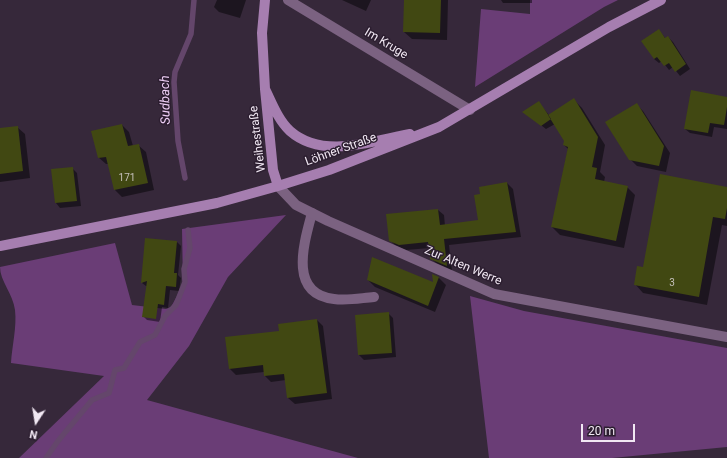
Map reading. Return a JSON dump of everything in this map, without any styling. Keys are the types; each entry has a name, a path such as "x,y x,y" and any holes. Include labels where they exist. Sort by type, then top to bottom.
{"main road":[{"name":"Weihestraße","path":"265,0 262,33 265,89 273,170 278,186"},
{"name":"Löhner Straße","path":"0,246 217,203 329,170 439,128 609,27 661,0"},
{"name":"Weihestraße","path":"265,89 277,114 290,131 319,146 344,147 439,128"}],"street":[{"name":"Im Kruge","path":"288,0 470,110"},
{"name":"Zur Alten Werre","path":"278,186 296,205 328,221 494,294 727,337"},
{"path":"312,213 305,240 302,267 307,284 311,290 326,298 335,300 374,297"}],"shaded area":[{"path":"530,0 618,0 604,7 475,87 481,9 530,14"},
{"path":"286,215 228,277 189,346 147,400 358,458 19,458 104,376 11,363 15,330 15,310 12,298 2,277 0,267 115,243 132,305 166,309 171,307 183,285 182,229"},
{"path":"470,296 524,311 727,348 727,447 612,458 489,458"}],"building":[{"path":"404,0 441,0 440,33 403,32"},
{"path":"659,29 665,38 668,36 686,64 675,72 669,63 664,66 657,57 654,59 641,41"},
{"path":"691,90 727,97 724,125 710,123 708,133 684,129"},
{"path":"574,98 598,137 592,167 597,168 595,179 628,186 616,241 551,227 568,147 563,145 564,141 548,115"},
{"path":"539,101 551,119 541,126 522,112"},
{"path":"637,103 664,146 659,166 629,160 605,122"},
{"path":"122,124 128,146 139,144 148,183 114,190 106,157 98,158 91,131"},
{"path":"18,126 23,171 0,174 0,128"},
{"path":"73,167 77,201 55,203 51,169"},
{"path":"660,174 727,187 727,208 725,219 713,217 699,297 634,285 637,266 643,267"},
{"path":"507,182 516,232 444,239 447,266 430,259 428,242 399,245 389,241 386,214 438,209 440,225 478,220 474,195 480,194 479,187"},
{"path":"145,238 177,241 174,273 177,273 176,287 166,286 164,305 158,304 156,319 142,317 147,281 141,283"},
{"path":"372,257 433,282 432,274 439,277 428,306 367,280"},
{"path":"389,312 392,353 358,355 355,315"},
{"path":"317,319 327,393 287,398 284,374 264,376 263,365 229,369 225,337 279,331 278,324"}],"waterway":[{"name":"Sudbach","path":"185,178 178,141 174,82 175,72 191,34 194,0"},
{"name":"Sudbach","path":"46,458 92,400 109,393 115,370 124,368 140,342 155,335 165,316 176,305 185,282 184,269 190,248 188,230"}]}
